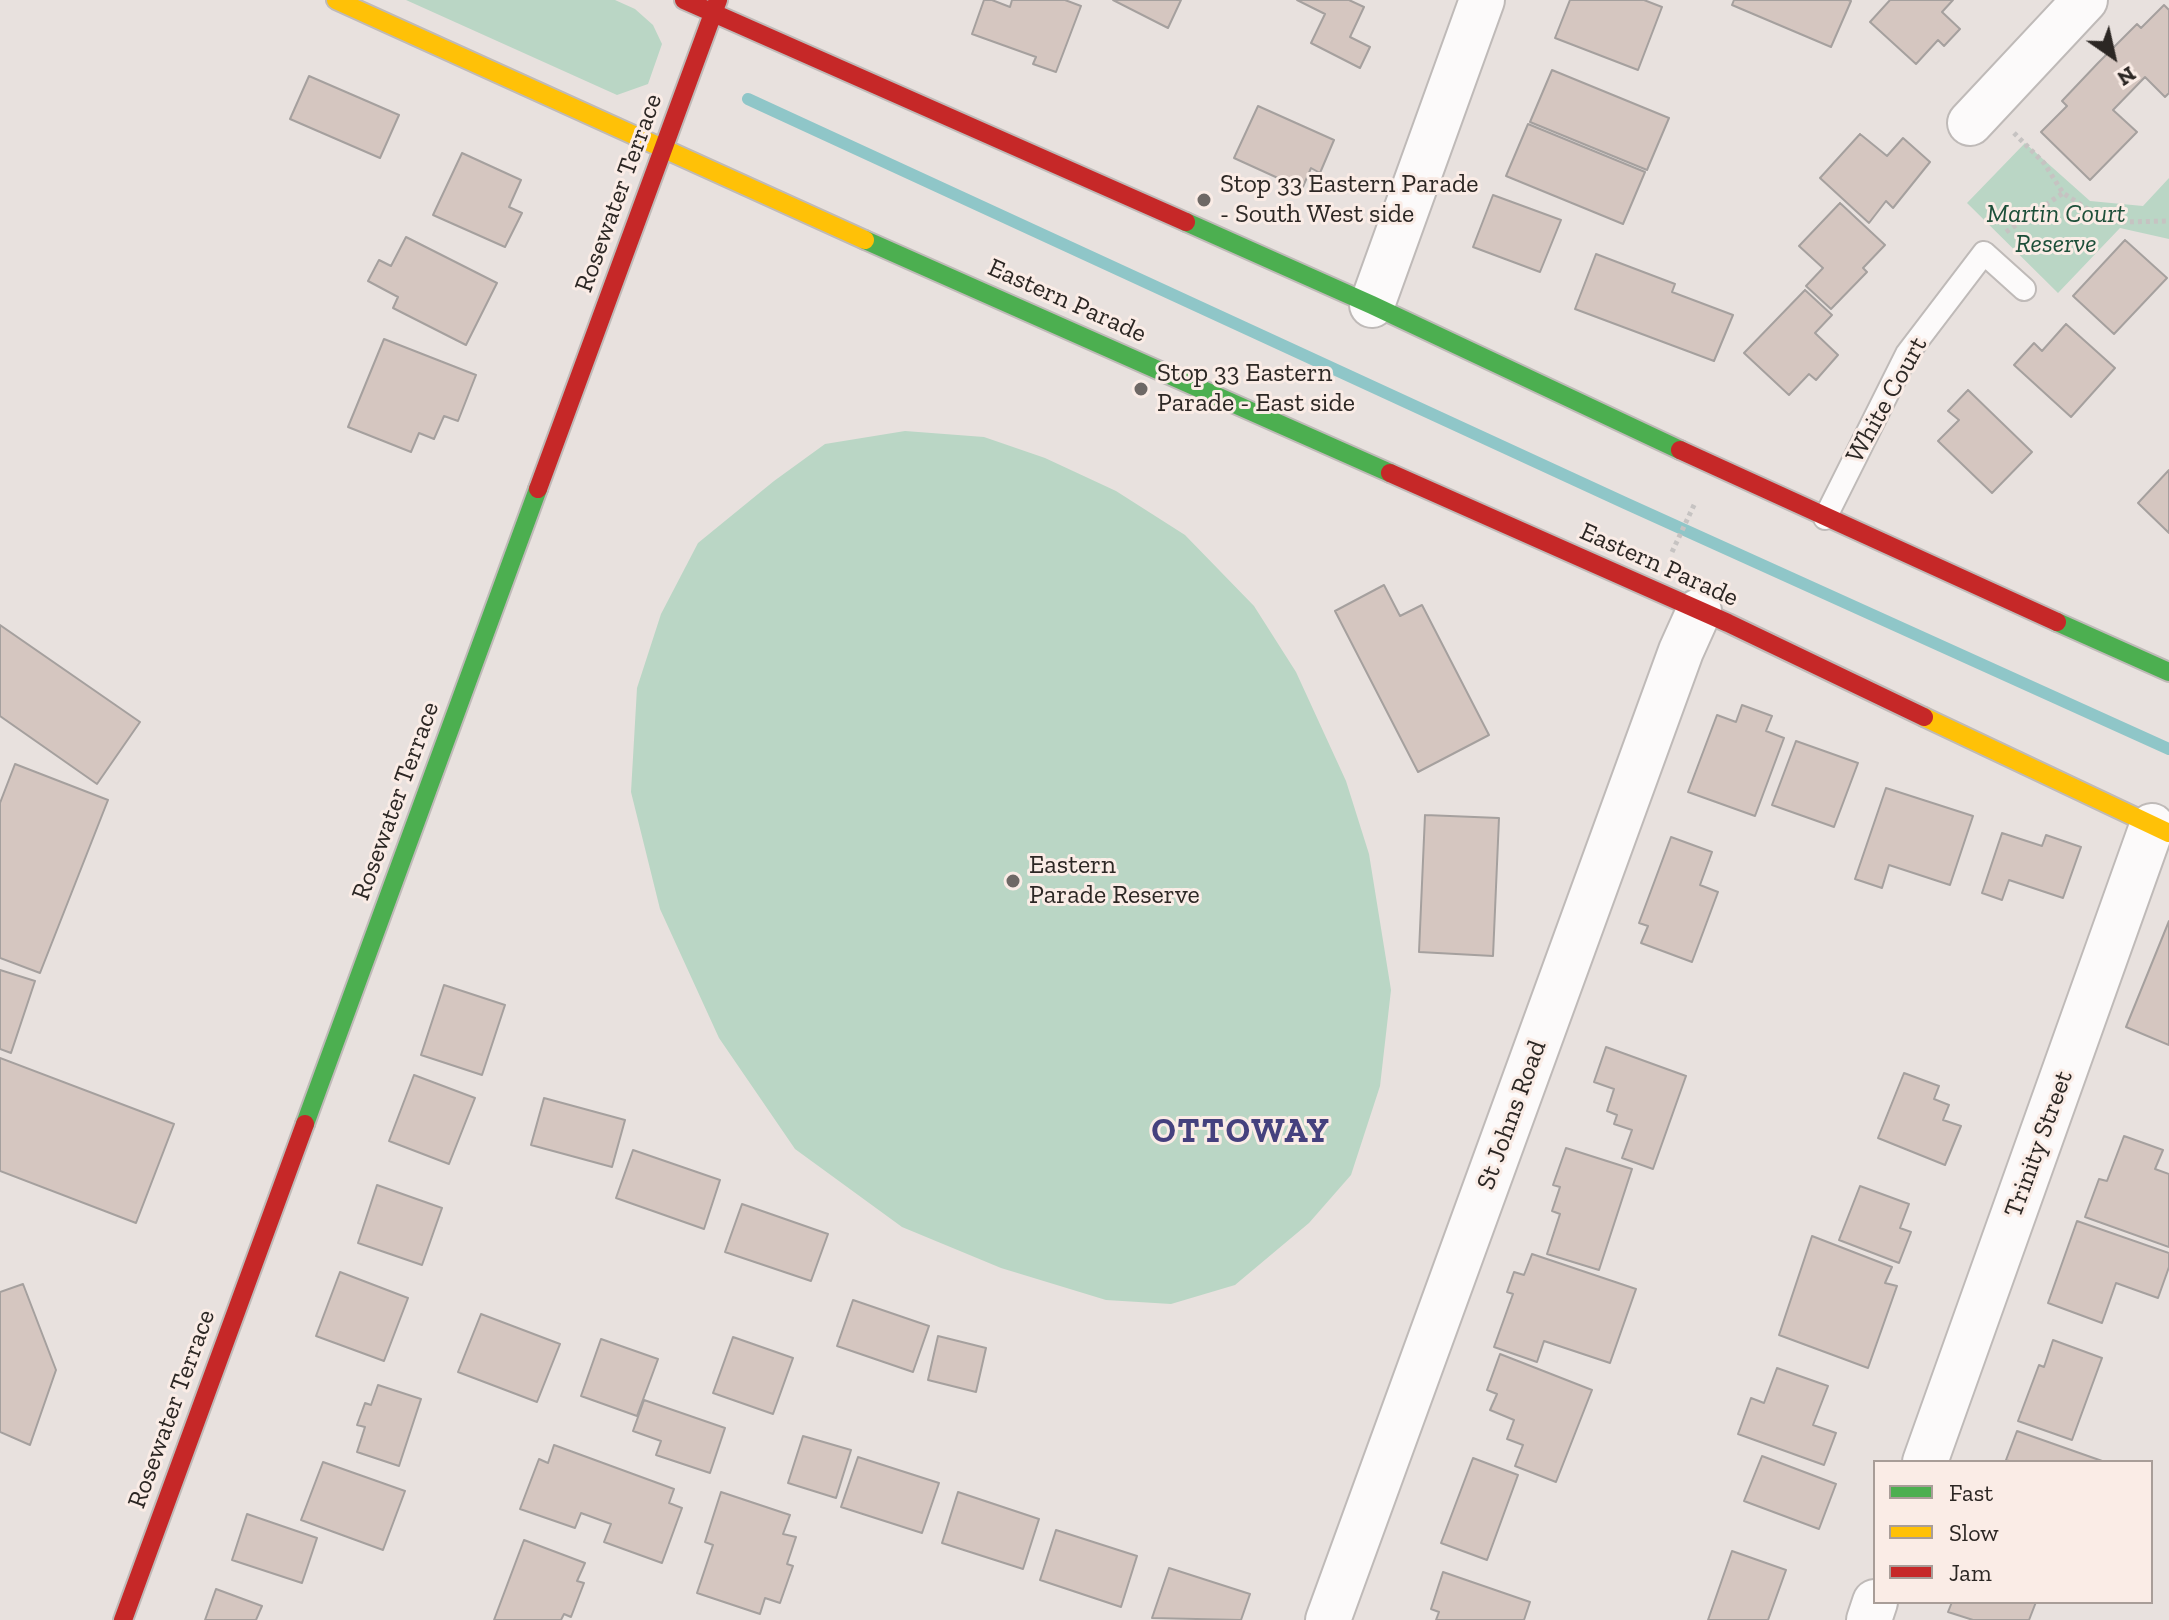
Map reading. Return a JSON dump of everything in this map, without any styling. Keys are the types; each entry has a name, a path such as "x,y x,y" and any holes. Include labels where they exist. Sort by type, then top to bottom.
{"main road":[{"name":"Eastern Parade","path":"336,0 663,150 1699,611 2161,829"},
{"path":"684,0 716,7 1372,305 1825,518 2169,672"},
{"name":"Rosewater Terrace","path":"123,1620 716,7"}],"street":[{"path":"1372,305 1482,0"},
{"path":"1988,124 2085,0"},
{"name":"St Johns Road","path":"1328,1620 1681,651 1699,611"},
{"name":"Trinity Street","path":"1926,1460 2161,829"}],"lane":[{"name":"White Court","path":"1825,518 1907,354 1984,253 2024,289"}],"path":[{"path":"1988,124 2044,163 2063,193 2089,210 2122,222 2169,221"},
{"path":"2006,232 2063,193"},
{"path":"1675,546 1690,512"}],"green space":[{"path":"406,0 615,0 635,9 653,25 662,44 648,84 617,95"},
{"name":"Martin Court Reserve","path":"2025,143 2090,201 2143,206 2169,178 2169,239 2120,228 2058,293 1967,203"},
{"name":"Eastern Parade Reserve","path":"905,431 984,437 1045,458 1116,491 1185,535 1254,606 1296,672 1346,781 1369,854 1391,990 1380,1086 1351,1175 1309,1223 1235,1285 1171,1304 1106,1300 1001,1268 902,1227 795,1149 719,1038 660,909 631,792 637,688 661,614 698,543 774,481 825,444"}],"building":[{"path":"984,0 1010,7 1012,0 1065,0 1081,6 1056,72 1033,64 1036,57 972,34"},
{"path":"1113,0 1181,0 1168,28"},
{"path":"1297,0 1349,0 1364,7 1350,37 1370,47 1360,68 1311,43 1325,14"},
{"path":"1570,0 1644,0 1662,7 1638,70 1555,38"},
{"path":"1734,0 1851,1 1831,47 1732,5"},
{"path":"1890,0 1953,0 1942,12 1960,29 1944,46 1938,40 1916,64 1870,22"},
{"path":"2164,5 2169,10 2169,93 2165,97 2145,77 2113,110 2137,132 2090,180 2041,132 2067,106 2062,101 2098,63 2137,24 2141,28"},
{"path":"1552,70 1669,118 1647,170 1530,122"},
{"path":"309,76 399,115 380,158 290,119"},
{"path":"1258,106 1334,140 1320,173 1311,168 1302,189 1234,158"},
{"path":"1528,124 1645,172 1623,224 1506,176"},
{"path":"1860,134 1887,156 1903,138 1930,162 1893,208 1886,201 1869,223 1820,178"},
{"path":"462,153 521,180 509,207 522,213 505,247 433,215"},
{"path":"1493,195 1561,220 1540,272 1473,247"},
{"path":"1840,203 1885,245 1863,268 1867,272 1831,309 1806,286 1823,268 1799,246"},
{"path":"406,237 497,283 466,345 393,308 398,297 368,281 379,260 391,266"},
{"path":"2125,240 2167,278 2114,334 2073,296"},
{"path":"1596,254 1675,284 1672,292 1733,315 1714,361 1575,309"},
{"path":"1805,290 1832,315 1815,333 1838,355 1816,380 1809,374 1789,395 1744,353"},
{"path":"2066,324 2115,368 2071,417 2014,365 2034,343 2042,351"},
{"path":"384,339 476,375 458,421 444,416 434,439 419,433 411,452 348,427"},
{"path":"1968,390 2032,452 1992,493 1938,441 1959,420 1948,411"},
{"path":"2169,470 2169,533 2138,503"},
{"path":"1384,585 1400,616 1422,605 1489,735 1418,772 1335,611"},
{"path":"0,625 140,722 97,784 0,716"},
{"path":"1742,705 1772,716 1766,731 1784,738 1755,816 1688,792 1717,715 1736,722"},
{"path":"1796,741 1858,763 1834,827 1772,805"},
{"path":"15,764 108,800 40,973 0,958 0,803"},
{"path":"1886,788 1973,816 1950,885 1889,865 1882,888 1855,879"},
{"path":"1425,815 1499,818 1493,956 1419,952"},
{"path":"2002,833 2042,846 2046,835 2081,847 2063,898 2009,880 2002,900 1982,893"},
{"path":"1671,837 1712,852 1700,885 1718,892 1692,962 1641,943 1648,926 1639,923"},
{"path":"2169,921 2169,1045 2126,1027"},
{"path":"0,970 35,981 11,1053 0,1049"},
{"path":"444,985 505,1005 482,1075 421,1055"},
{"path":"1606,1047 1686,1076 1653,1169 1622,1158 1632,1130 1614,1124 1617,1115 1607,1111 1614,1089 1594,1082"},
{"path":"0,1058 174,1124 136,1223 0,1171"},
{"path":"1904,1073 1939,1086 1934,1099 1949,1105 1943,1120 1961,1126 1945,1165 1878,1138"},
{"path":"414,1075 475,1098 449,1164 389,1141"},
{"path":"544,1098 625,1120 612,1167 531,1145"},
{"path":"2124,1136 2163,1150 2155,1169 2169,1174 2169,1247 2085,1217 2099,1179 2107,1181"},
{"path":"1566,1148 1632,1169 1599,1270 1547,1254 1560,1214 1552,1211 1560,1187 1553,1185"},
{"path":"633,1150 720,1180 704,1229 616,1198"},
{"path":"377,1185 442,1208 422,1265 358,1243"},
{"path":"1860,1186 1909,1204 1900,1228 1911,1232 1899,1263 1839,1240"},
{"path":"742,1204 828,1234 811,1281 725,1252"},
{"path":"2077,1221 2169,1253 2169,1267 2158,1298 2116,1283 2102,1323 2048,1303"},
{"path":"1812,1236 1892,1267 1885,1283 1897,1286 1868,1368 1779,1335"},
{"path":"1532,1254 1636,1289 1610,1363 1544,1341 1537,1362 1494,1347 1513,1294 1507,1292 1514,1272 1524,1275"},
{"path":"340,1272 408,1298 384,1361 316,1336"},
{"path":"23,1284 56,1370 30,1445 0,1432 0,1292"},
{"path":"853,1300 929,1326 913,1372 837,1346"},
{"path":"481,1314 560,1344 537,1402 458,1372"},
{"path":"938,1336 986,1348 976,1392 928,1380"},
{"path":"733,1337 793,1358 773,1414 713,1393"},
{"path":"601,1339 658,1359 637,1416 581,1396"},
{"path":"2053,1340 2102,1358 2072,1440 2018,1421 2039,1365 2044,1367"},
{"path":"1500,1354 1592,1390 1556,1482 1515,1466 1523,1445 1507,1439 1514,1420 1490,1410 1497,1394 1487,1390"},
{"path":"1777,1368 1828,1386 1813,1425 1836,1433 1824,1465 1738,1434 1751,1398 1764,1403"},
{"path":"378,1385 421,1399 399,1466 357,1452 365,1427 357,1425 365,1403 371,1405"},
{"path":"644,1400 725,1428 710,1473 656,1455 661,1441 633,1431"},
{"path":"2017,1431 2099,1460 2006,1460"},
{"path":"803,1436 851,1450 836,1498 788,1483"},
{"path":"554,1445 674,1489 669,1503 682,1508 662,1563 604,1542 611,1524 581,1513 575,1528 520,1509 539,1459 548,1463"},
{"path":"1762,1456 1836,1484 1819,1529 1744,1501"},
{"path":"858,1457 939,1483 922,1533 841,1507"},
{"path":"1473,1458 1518,1475 1487,1560 1441,1543"},
{"path":"323,1462 405,1491 383,1550 301,1520"},
{"path":"721,1492 790,1515 783,1534 796,1537 787,1564 793,1566 780,1603 765,1598 760,1614 697,1593 713,1545 705,1542"},
{"path":"958,1492 1039,1519 1023,1569 942,1543"},
{"path":"247,1514 317,1538 302,1583 232,1560"},
{"path":"1056,1530 1137,1556 1121,1607 1040,1580"},
{"path":"524,1540 585,1563 577,1581 584,1583 571,1617 564,1614 561,1620 494,1620"},
{"path":"1732,1551 1786,1570 1768,1620 1708,1620"},
{"path":"1169,1568 1250,1594 1241,1620 1152,1618"},
{"path":"1443,1572 1530,1602 1524,1620 1436,1620 1439,1612 1431,1609"},
{"path":"216,1589 262,1606 256,1620 205,1620"},
{"path":"1951,1604 2035,1604 2029,1620 1973,1620 1948,1612"}],"waterway":[{"path":"748,99 1625,503 2169,749"}],"traffic: fast":[{"path":"1186,222 1372,305 1680,450"},
{"path":"865,240 1390,473"},
{"path":"305,1124 538,489"},
{"path":"2057,622 2169,672"}],"traffic: slow":[{"path":"336,0 865,240"},
{"path":"1924,717 2169,833"}],"traffic: jam":[{"path":"684,0 1186,222"},
{"path":"538,489 718,0"},
{"path":"1680,450 2057,622"},
{"path":"1390,473 1728,623 1924,717"},
{"path":"123,1620 305,1124"}],"place":[{"name":"Stop 33 Eastern Parade - South West side","path":"1204,200"},
{"name":"Stop 33 Eastern Parade - East side","path":"1141,389"},
{"name":"Eastern Parade Reserve","path":"1013,881"}],"district":[{"name":"OTTOWAY","path":"1241,1132"}]}
